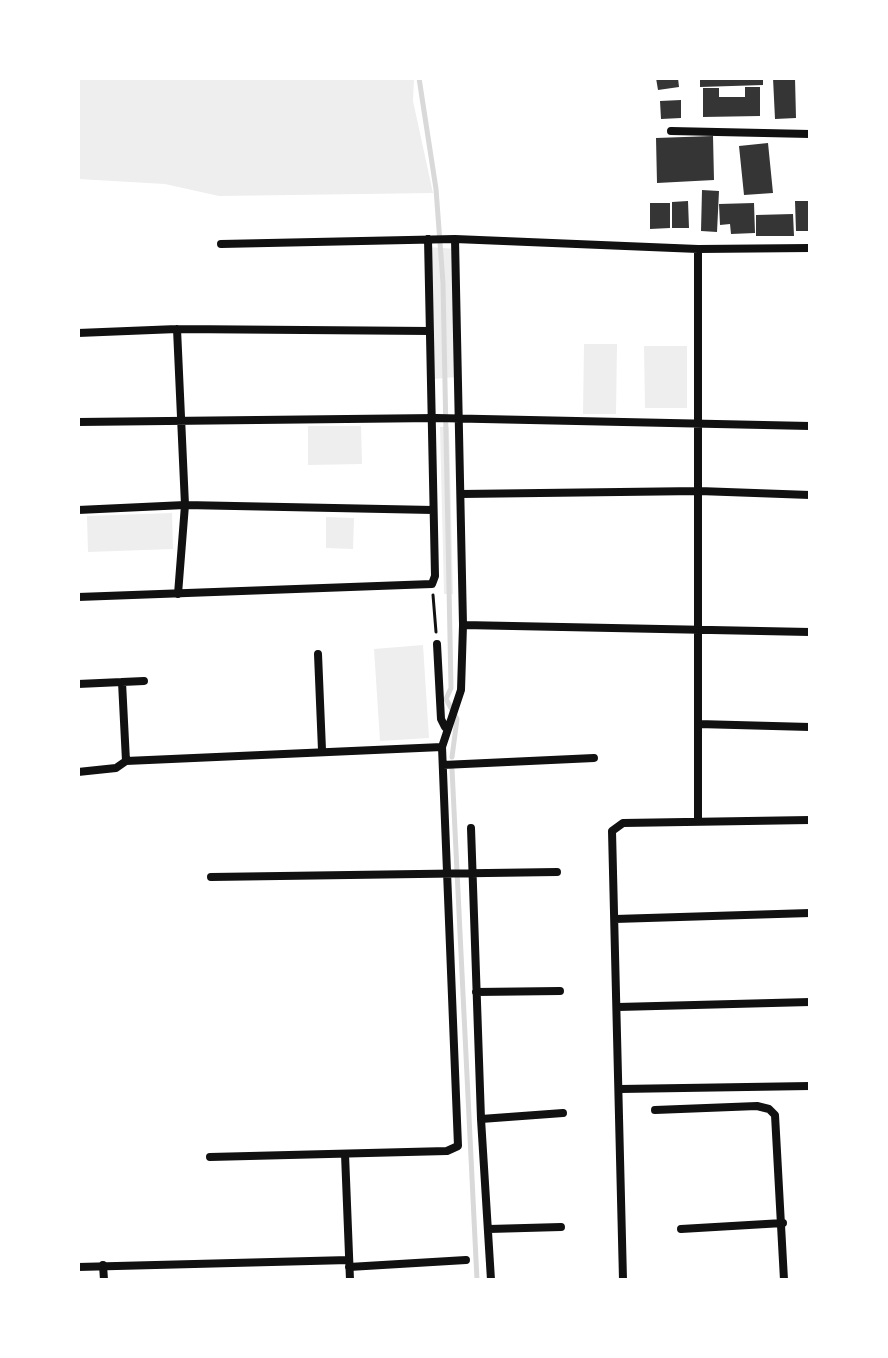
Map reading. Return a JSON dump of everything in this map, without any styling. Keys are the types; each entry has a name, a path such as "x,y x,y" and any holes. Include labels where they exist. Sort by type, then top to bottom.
{"street":[{"path":"671,131 810,134"},
{"path":"221,244 442,239 698,249 810,248"},
{"path":"78,597 434,580 437,419 430,331 442,239"},
{"path":"210,1157 447,1151 458,1146 454,876 442,747 445,727 458,701 463,625 461,494 442,239"},
{"path":"698,249 698,822"},
{"path":"78,333 177,329 430,331"},
{"path":"177,329 185,505 178,594"},
{"path":"78,422 454,419 698,421 810,426"},
{"path":"461,494 699,491 810,495"},
{"path":"78,510 185,505 433,510"},
{"path":"463,625 810,632"},
{"path":"437,644 441,719 445,727"},
{"path":"318,654 322,750"},
{"path":"78,684 144,681"},
{"path":"122,682 126,761"},
{"path":"698,724 810,727"},
{"path":"78,772 116,768 126,761 442,747"},
{"path":"443,765 594,758"},
{"path":"623,1280 615,826 810,820"},
{"path":"471,828 481,1119 491,1280"},
{"path":"211,877 454,876 557,872"},
{"path":"615,919 810,913"},
{"path":"476,992 560,991"},
{"path":"618,1007 810,1002"},
{"path":"620,1089 810,1086"},
{"path":"655,1110 757,1106 769,1109 777,1125 784,1280"},
{"path":"481,1119 563,1113"},
{"path":"345,1154 350,1280"},
{"path":"681,1229 783,1223"},
{"path":"489,1229 561,1227"},
{"path":"78,1267 466,1260"},
{"path":"103,1265 104,1280"}],"path":[{"path":"434,580 437,644"}],"shaded area":[{"path":"78,78 414,78 413,101 433,193 219,196 165,184 78,179"},
{"path":"429,247 456,249 457,377 433,379"},
{"path":"584,344 617,344 616,414 583,414"},
{"path":"644,346 687,346 687,408 645,408"},
{"path":"308,426 361,426 362,464 308,465"},
{"path":"440,427 449,427 453,594 444,594"},
{"path":"172,513 173,549 88,552 87,516"},
{"path":"326,517 354,518 353,549 326,548"},
{"path":"423,645 429,738 380,741 374,649"}],"building":[{"path":"656,78 678,78 679,87 658,90"},
{"path":"700,78 763,78 763,85 700,87"},
{"path":"773,78 795,78 796,118 775,119"},
{"path":"745,87 760,87 760,116 703,117 703,88 719,88 719,97 745,97"},
{"path":"681,100 681,118 661,119 660,101"},
{"path":"713,136 714,180 657,183 656,138"},
{"path":"768,143 773,193 744,195 739,146"},
{"path":"702,190 719,191 717,232 701,231"},
{"path":"688,201 689,228 672,228 672,202"},
{"path":"795,201 809,201 809,231 796,231"},
{"path":"650,203 670,203 670,228 650,229"},
{"path":"754,203 755,233 731,234 730,224 720,225 719,204"},
{"path":"793,214 794,236 756,236 756,215"}],"waterway":[{"path":"419,78 436,189 443,283 451,688 446,699 457,719 452,757"},
{"path":"452,769 477,1280"}]}
